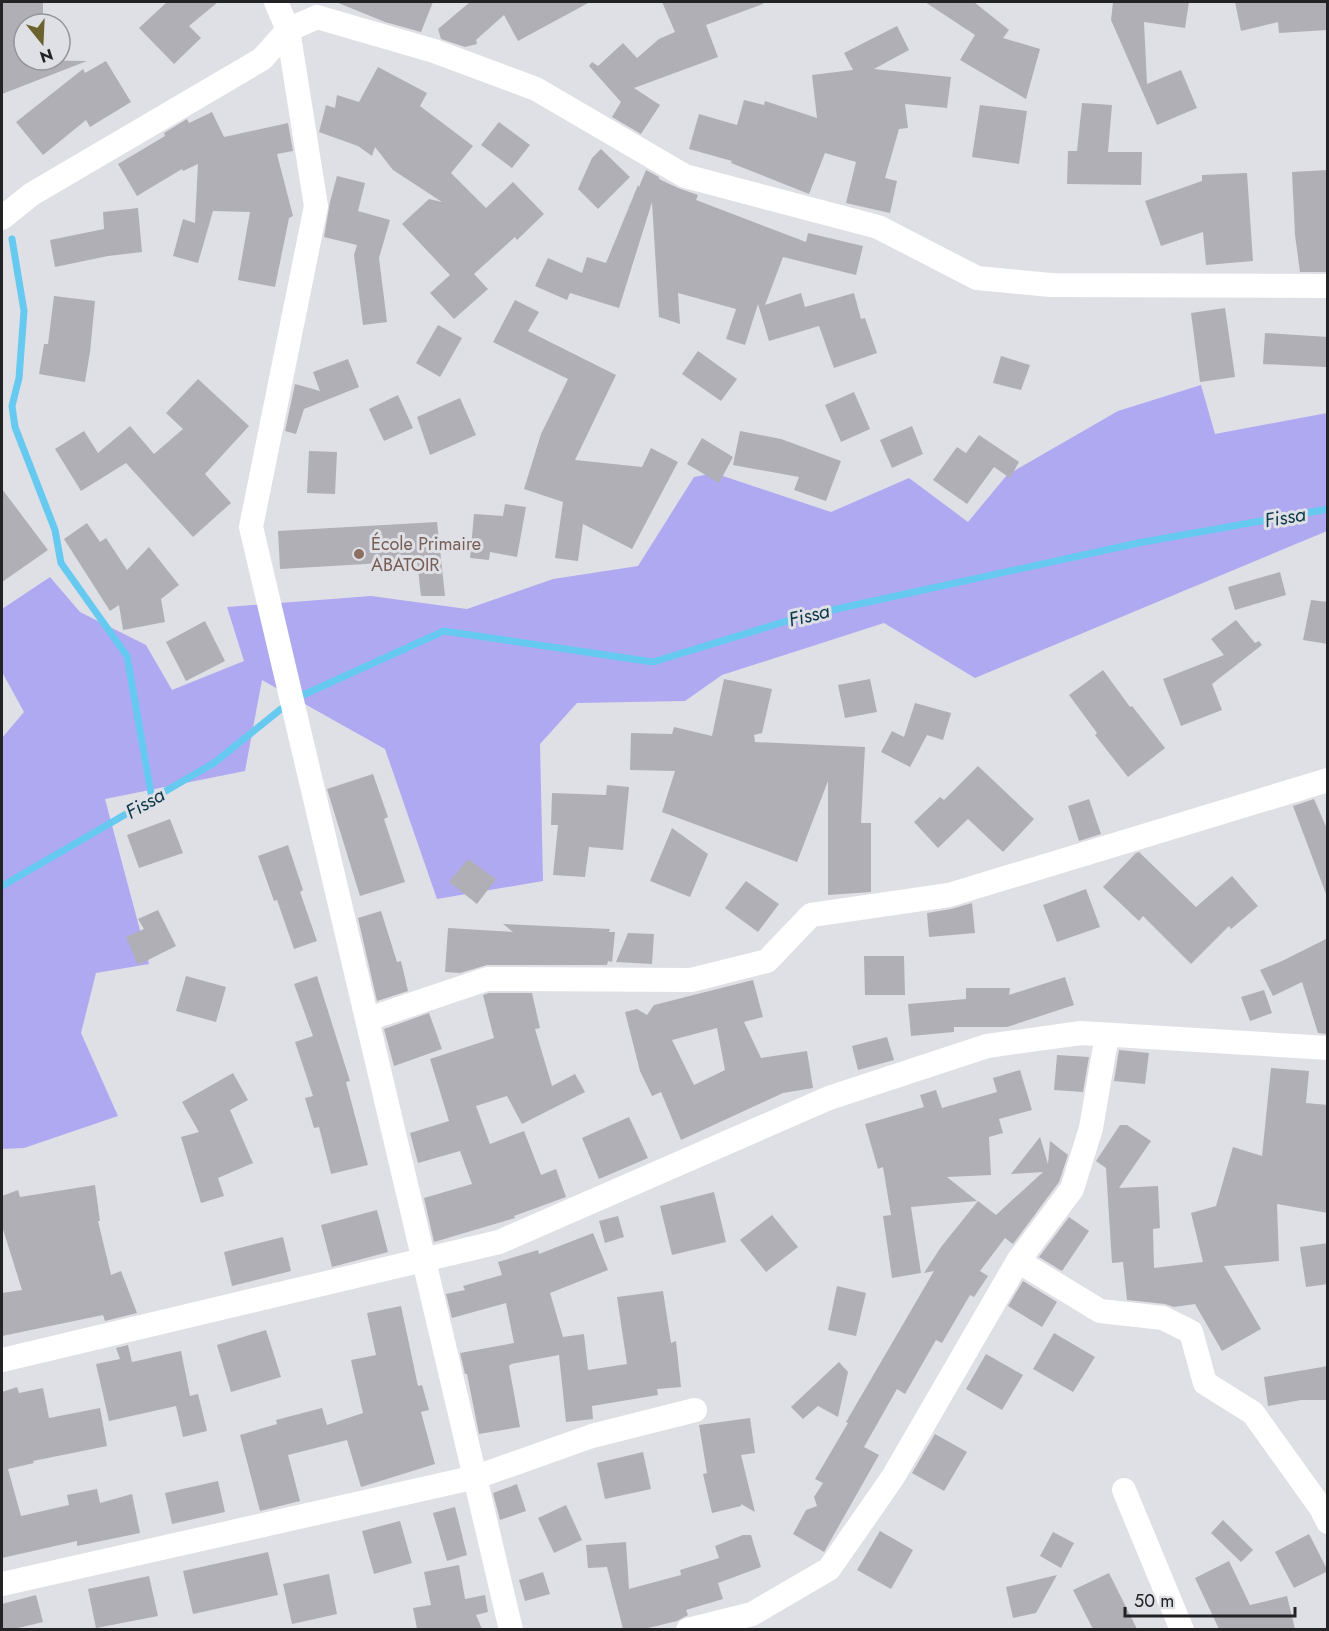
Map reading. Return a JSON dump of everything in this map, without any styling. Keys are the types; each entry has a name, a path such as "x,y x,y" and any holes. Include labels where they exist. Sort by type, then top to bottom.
{"street":[{"path":"276,2 288,30 316,206 251,527 511,1629"},
{"path":"2,218 32,194 262,59 288,30 317,17 434,51 536,89 686,176 878,227 977,278 1051,285 1328,286"},
{"path":"368,1019 487,979 691,980 713,975 767,961 811,915 949,895 1328,780"},
{"path":"2,1360 499,1242 829,1098 987,1046 1081,1033 1328,1048"},
{"path":"688,1629 752,1614 829,1569 893,1477 1018,1261 1072,1189 1091,1128 1107,1035"},
{"path":"1018,1261 1100,1311 1163,1318 1191,1332 1205,1383 1253,1413 1321,1508 1328,1522"},
{"path":"2,1584 476,1477 592,1436 695,1410"},
{"path":"1124,1490 1182,1629"}],"shaded area":[{"path":"1201,385 1215,434 1327,413 1327,531 975,678 884,623 722,675 685,701 577,703 540,744 543,881 437,899 385,749 262,680 245,771 105,799 149,964 96,973 81,1033 118,1116 24,1148 2,1149 2,738 24,712 2,672 2,609 50,577 80,612 146,645 172,690 244,661 227,607 371,596 467,609 553,579 638,566 694,477 714,473 831,512 909,478 968,522 1007,475 1118,411"}],"building":[{"path":"2,2 43,2 43,12 12,12 12,72 59,72 2,94"},
{"path":"167,2 218,2 189,26 201,38 174,64 139,28"},
{"path":"336,2 433,2 421,32 385,22"},
{"path":"470,2 590,2 518,41 504,15 476,40 477,44 465,47 441,39 438,29"},
{"path":"662,2 763,2 763,4 706,25 718,57 634,88 660,105 641,134 612,117 621,102 589,66 592,62 598,66 623,43 637,58 659,39 675,32"},
{"path":"925,2 974,2 1009,30 1003,38 1040,49 1026,99 960,60 975,35"},
{"path":"1113,2 1189,2 1185,28 1144,22 1147,84 1181,70 1197,108 1157,125 1111,20"},
{"path":"1235,2 1328,2 1328,30 1279,33 1278,22 1241,31"},
{"path":"897,26 909,50 874,69 951,77 947,108 905,104 908,128 899,129 885,178 897,181 890,213 846,203 856,162 825,153 809,194 731,163 732,161 689,149 699,114 737,125 744,100 764,105 765,101 817,118 812,75 853,70 844,53"},
{"path":"72,61 87,61 72,67"},
{"path":"106,61 131,102 90,127 86,120 43,155 16,122 83,69 85,73"},
{"path":"378,67 427,93 420,106 473,146 451,173 486,208 513,182 544,214 517,240 515,237 474,274 488,289 454,319 430,293 450,275 402,224 429,199 442,202 393,170 375,147 372,156 358,146 319,132 326,105 335,108 337,95 359,102"},
{"path":"1082,103 1112,105 1108,152 1142,152 1141,185 1067,184 1068,151 1077,151"},
{"path":"980,105 1027,111 1019,164 972,157"},
{"path":"212,112 224,137 288,123 293,151 277,154 293,216 289,218 275,287 238,280 250,212 213,211 198,263 173,256 183,219 195,223 198,164 183,171 182,169 137,196 118,164 165,136 164,133 187,119 189,123"},
{"path":"499,122 530,145 512,168 481,145"},
{"path":"601,149 630,177 598,209 578,189 592,158"},
{"path":"646,170 659,179 698,195 696,200 806,242 808,233 863,246 856,275 783,257 765,305 801,293 805,307 854,293 861,319 865,318 877,353 834,368 819,326 769,341 758,304 745,345 726,339 736,309 678,293 680,324 659,317 652,202 619,308 570,293 567,300 535,286 548,258 582,273 587,257 606,263"},
{"path":"1328,170 1328,272 1300,272 1295,235 1292,172"},
{"path":"1247,173 1253,261 1206,265 1203,232 1161,246 1145,201 1202,181 1202,175"},
{"path":"337,176 365,183 358,211 390,220 379,258 387,322 363,325 354,255 357,245 324,237"},
{"path":"138,208 142,252 108,256 55,267 50,240 104,229 103,212"},
{"path":"54,296 95,301 85,382 39,374 44,344 48,344"},
{"path":"515,300 539,312 528,331 616,375 575,460 642,467 651,448 678,462 632,549 583,524 578,561 555,558 563,502 524,489 541,434 568,379 493,342"},
{"path":"1225,308 1235,377 1200,382 1191,313"},
{"path":"438,325 462,338 440,377 416,363"},
{"path":"1265,333 1328,337 1326,367 1263,364"},
{"path":"698,351 737,379 721,401 682,374"},
{"path":"1001,356 1030,365 1021,390 993,383"},
{"path":"348,359 359,387 304,409 296,434 285,431 295,384 320,391 313,372"},
{"path":"198,379 249,426 205,474 231,503 193,537 126,463 81,491 55,449 84,431 98,453 130,426 154,454 183,429 166,413"},
{"path":"854,392 870,429 841,442 825,405"},
{"path":"398,395 413,428 384,441 369,409"},
{"path":"460,398 476,435 430,455 417,417"},
{"path":"912,426 923,454 892,468 880,440"},
{"path":"740,431 781,439 841,461 826,501 794,490 799,477 733,465"},
{"path":"979,435 1019,462 1010,478 994,467 967,504 933,480 957,447 966,453"},
{"path":"702,438 733,457 719,483 687,464"},
{"path":"309,451 337,452 335,494 307,493"},
{"path":"2,489 48,550 2,582"},
{"path":"505,504 526,507 517,557 490,552 489,560 470,558 474,514 503,516"},
{"path":"437,522 445,596 421,596 417,561 280,569 278,531"},
{"path":"87,523 100,542 106,538 127,570 149,547 179,585 161,599 165,622 123,630 119,605 110,611 64,539"},
{"path":"1280,572 1286,595 1235,610 1228,587"},
{"path":"1311,600 1328,602 1328,644 1303,640"},
{"path":"1236,620 1255,643 1259,641 1262,645 1212,684 1222,710 1181,726 1163,679 1224,655 1211,639"},
{"path":"205,621 225,661 186,681 166,642"},
{"path":"1103,670 1130,707 1132,706 1165,748 1128,777 1095,735 1097,733 1069,695"},
{"path":"724,679 772,689 762,733 754,735 755,742 865,747 861,823 871,823 871,892 828,895 828,781 797,862 662,812 675,771 630,770 631,733 672,734 674,727 712,736"},
{"path":"870,679 877,712 845,718 838,685"},
{"path":"915,703 951,713 943,740 927,735 910,767 881,752 892,731 904,737"},
{"path":"978,766 1034,819 1003,852 968,819 938,848 914,822 940,797 944,800"},
{"path":"373,774 388,817 384,819 405,882 360,896 327,789"},
{"path":"607,785 629,787 623,850 589,847 585,877 553,875 558,825 551,825 552,793 606,795"},
{"path":"1089,799 1101,834 1079,841 1068,806"},
{"path":"1314,799 1328,831 1328,893 1326,894 1293,806"},
{"path":"170,819 183,853 139,868 127,835"},
{"path":"672,828 708,854 690,897 650,881"},
{"path":"288,845 303,890 300,892 317,941 294,949 277,900 274,901 258,856"},
{"path":"1139,852 1196,907 1232,876 1258,906 1231,929 1229,926 1191,964 1143,916 1139,921 1103,887"},
{"path":"468,859 496,879 477,904 449,882"},
{"path":"746,881 779,904 758,932 725,908"},
{"path":"1086,889 1100,927 1057,942 1043,905"},
{"path":"972,903 975,933 929,937 927,913"},
{"path":"158,910 176,946 138,965 126,937 144,929 138,919"},
{"path":"381,911 397,962 401,961 408,991 377,1001 358,918"},
{"path":"503,924 610,929 609,932 615,932 612,962 608,961 607,965 487,965 460,973 445,972 448,928 513,932"},
{"path":"628,933 654,934 652,964 616,962"},
{"path":"1328,938 1328,1034 1318,1033 1302,982 1273,996 1260,970"},
{"path":"864,956 904,956 905,995 865,995"},
{"path":"186,976 226,987 216,1022 176,1011"},
{"path":"317,976 350,1081 346,1082 368,1165 331,1174 319,1127 314,1128 305,1098 313,1096 295,1042 313,1036 294,984"},
{"path":"1065,977 1074,1005 1007,1027 954,1027 954,1032 911,1036 908,1004 966,999 966,988 1010,988 1009,995"},
{"path":"753,980 763,1017 744,1022 761,1058 807,1051 813,1088 783,1093 681,1140 661,1092 652,1096 640,1071 625,1012 637,1009 647,1015 654,1005","holes":["717,1028 725,1070 694,1085 672,1040"]},
{"path":"1264,990 1272,1013 1250,1021 1241,997"},
{"path":"532,993 540,1028 535,1029 552,1086 575,1074 585,1092 522,1124 507,1096 476,1106 490,1144 524,1131 541,1175 556,1169 566,1197 514,1216 515,1218 434,1242 424,1198 472,1184 460,1151 418,1163 410,1133 449,1121 430,1059 494,1038 483,995"},
{"path":"429,1013 442,1049 394,1066 384,1029"},
{"path":"887,1037 894,1060 858,1070 852,1046"},
{"path":"1119,1050 1149,1053 1145,1084 1114,1081"},
{"path":"1057,1055 1089,1057 1083,1092 1054,1090"},
{"path":"1271,1068 1309,1071 1306,1103 1328,1105 1328,1213 1277,1204 1279,1261 1224,1266 1261,1329 1222,1351 1195,1304 1174,1307 1127,1300 1123,1262 1112,1263 1106,1168 1096,1161 1120,1125 1127,1125 1151,1141 1119,1188 1158,1186 1160,1228 1153,1229 1154,1268 1203,1262 1191,1213 1216,1206 1233,1147 1262,1156"},
{"path":"1020,1070 1032,1110 999,1119 1003,1133 989,1137 991,1175 947,1177 977,1201 911,1207 921,1273 892,1278 883,1216 891,1215 883,1167 878,1169 865,1124 924,1107 920,1095 936,1090 942,1108 997,1092 993,1078"},
{"path":"233,1073 248,1100 230,1110 253,1163 218,1178 224,1196 201,1203 181,1137 199,1132 182,1102"},
{"path":"629,1117 648,1158 599,1179 582,1138"},
{"path":"1040,1137 1048,1164 1050,1141 1068,1155 1059,1182 1013,1244 1005,1238 980,1271 988,1276 974,1297 970,1295 942,1343 936,1340 905,1394 897,1389 864,1447 879,1455 824,1552 793,1534 806,1510 817,1506 814,1497 823,1483 815,1479 934,1271 924,1273 941,1247 978,1201 996,1215 1043,1172 1011,1174"},
{"path":"95,1185 100,1221 98,1221 111,1275 121,1271 137,1313 105,1321 103,1315 2,1336 2,1293 22,1290 2,1226 2,1196 18,1190 20,1197"},
{"path":"714,1192 726,1242 672,1255 660,1206"},
{"path":"377,1210 388,1252 332,1267 321,1225"},
{"path":"772,1215 798,1247 766,1272 740,1240"},
{"path":"618,1216 624,1237 605,1243 599,1221"},
{"path":"1069,1217 1089,1231 1062,1271 1039,1257"},
{"path":"593,1233 608,1270 550,1293 563,1337 584,1334 588,1370 627,1364 617,1297 663,1291 671,1343 676,1341 681,1387 657,1389 658,1395 592,1406 593,1419 566,1422 559,1355 511,1364 509,1366 520,1427 479,1434 467,1374 465,1374 460,1353 514,1343 506,1303 452,1318 446,1294 465,1290 463,1286 502,1275 498,1262 538,1250 539,1254"},
{"path":"283,1237 291,1271 232,1286 224,1252"},
{"path":"1328,1243 1328,1284 1306,1287 1300,1247"},
{"path":"1023,1281 1057,1302 1042,1327 1008,1306"},
{"path":"837,1286 866,1293 856,1336 828,1330"},
{"path":"401,1306 418,1386 422,1385 429,1410 421,1412 435,1464 361,1487 347,1440 288,1455 300,1501 260,1511 240,1435 277,1424 276,1420 322,1408 327,1425 363,1413 351,1360 376,1355 367,1313"},
{"path":"266,1330 281,1377 231,1392 217,1345"},
{"path":"1054,1333 1095,1357 1073,1392 1033,1369"},
{"path":"128,1345 132,1362 181,1351 190,1396 198,1394 207,1431 183,1437 176,1406 109,1421 96,1364 120,1359 116,1348"},
{"path":"986,1354 1023,1375 1002,1410 966,1389"},
{"path":"839,1362 848,1372 838,1417 818,1406 803,1419 791,1407"},
{"path":"1328,1366 1328,1400 1301,1400 1268,1406 1264,1377"},
{"path":"17,1387 19,1393 43,1388 49,1418 100,1408 107,1446 33,1461 34,1463 8,1469 21,1516 69,1505 67,1495 97,1489 100,1503 132,1494 140,1533 77,1546 77,1541 2,1558 2,1392"},
{"path":"750,1418 755,1453 741,1455 755,1512 741,1504 741,1506 712,1513 703,1474 707,1473 699,1425"},
{"path":"935,1434 967,1452 944,1491 912,1473"},
{"path":"643,1452 651,1489 605,1499 597,1463"},
{"path":"218,1481 225,1512 172,1524 165,1493"},
{"path":"517,1484 526,1511 500,1520 493,1493"},
{"path":"566,1505 582,1540 554,1553 538,1518"},
{"path":"455,1507 467,1555 447,1561 433,1513"},
{"path":"1223,1520 1253,1550 1241,1562 1211,1533"},
{"path":"400,1521 412,1563 374,1574 362,1531"},
{"path":"880,1531 913,1550 891,1589 857,1570"},
{"path":"1053,1532 1074,1543 1061,1568 1040,1556"},
{"path":"1309,1534 1328,1571 1294,1588 1275,1552"},
{"path":"743,1535 751,1535 761,1567 718,1583 723,1599 686,1610 688,1615 677,1621 644,1629 623,1629 607,1567 588,1568 586,1545 626,1542 629,1589 681,1575 680,1570 719,1558 715,1546"},
{"path":"268,1552 278,1595 193,1614 183,1571"},
{"path":"1229,1561 1250,1605 1287,1596 1295,1629 1219,1629 1195,1578"},
{"path":"459,1565 465,1599 485,1595 488,1612 476,1615 482,1629 417,1629 413,1608 431,1605 424,1572"},
{"path":"543,1572 550,1594 525,1601 519,1580"},
{"path":"1109,1573 1137,1629 1093,1629 1073,1590"},
{"path":"329,1574 337,1614 292,1624 283,1584"},
{"path":"1057,1575 1036,1613 1013,1618 1006,1587"},
{"path":"149,1576 158,1616 96,1628 88,1589"},
{"path":"36,1595 43,1622 14,1629 2,1629 2,1604"}],"waterway":[{"path":"12,239 24,311 19,378 12,406 15,427 55,530 61,563 127,656 152,799"},
{"name":"Fissa","path":"303,695 444,631 653,662 800,617 1138,543 1328,509"},
{"name":"Fissa","path":"2,886 214,763 281,709"}],"place":[{"name":"École Primaire ABATOIR","path":"359,554"}]}
